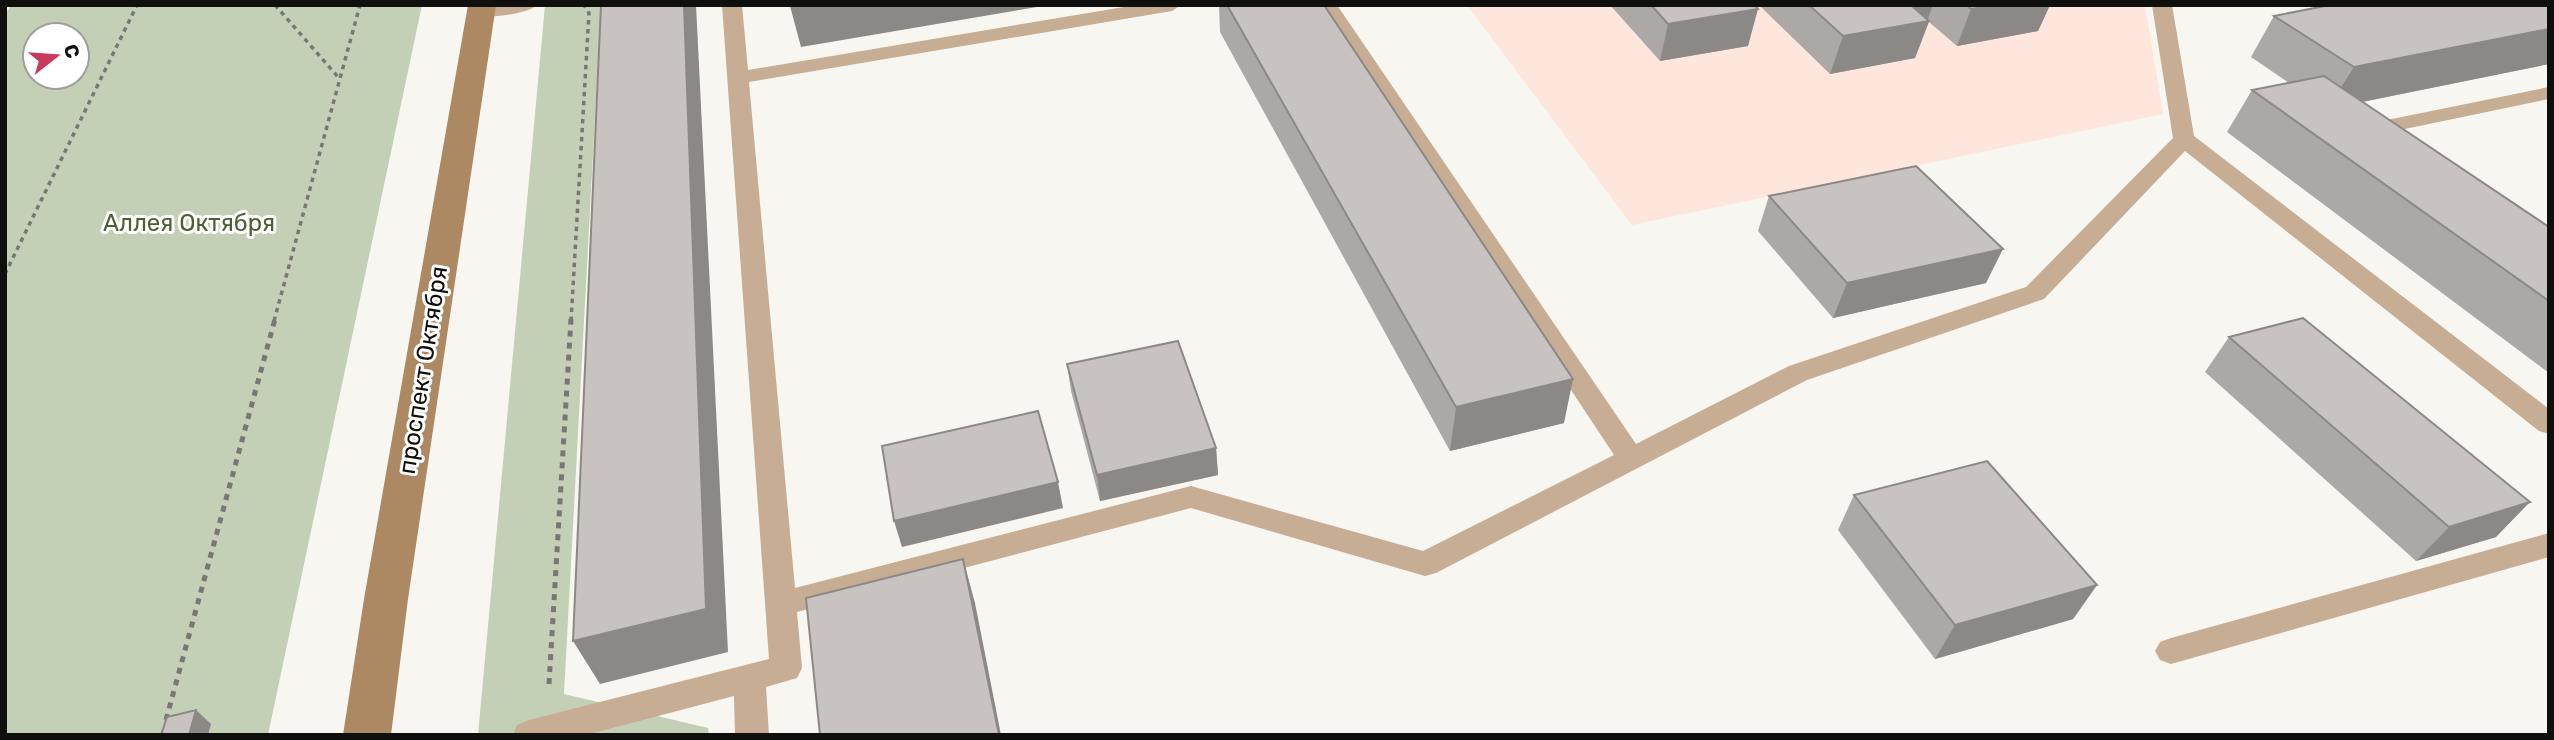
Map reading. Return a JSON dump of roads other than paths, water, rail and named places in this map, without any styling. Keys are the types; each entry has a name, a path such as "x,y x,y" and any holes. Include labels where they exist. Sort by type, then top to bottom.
{"main road":[{"name":"проспект Октября","path":"367,735 386,600 482,9"}],"lane":[{"path":"482,9 528,5"},
{"path":"538,733 786,668 732,5"},
{"path":"737,78 1172,5"},
{"path":"1326,5 1631,459"},
{"path":"2162,5 2184,139 2549,424"},
{"path":"2415,150 2382,128 2549,93"},
{"path":"781,604 1191,497 1425,564 1798,373 2035,293 2184,139"},
{"path":"2171,651 2549,545"},
{"path":"749,677 752,735"}],"park label":[{"name":"Аллея Октября","path":"189,223"}]}
